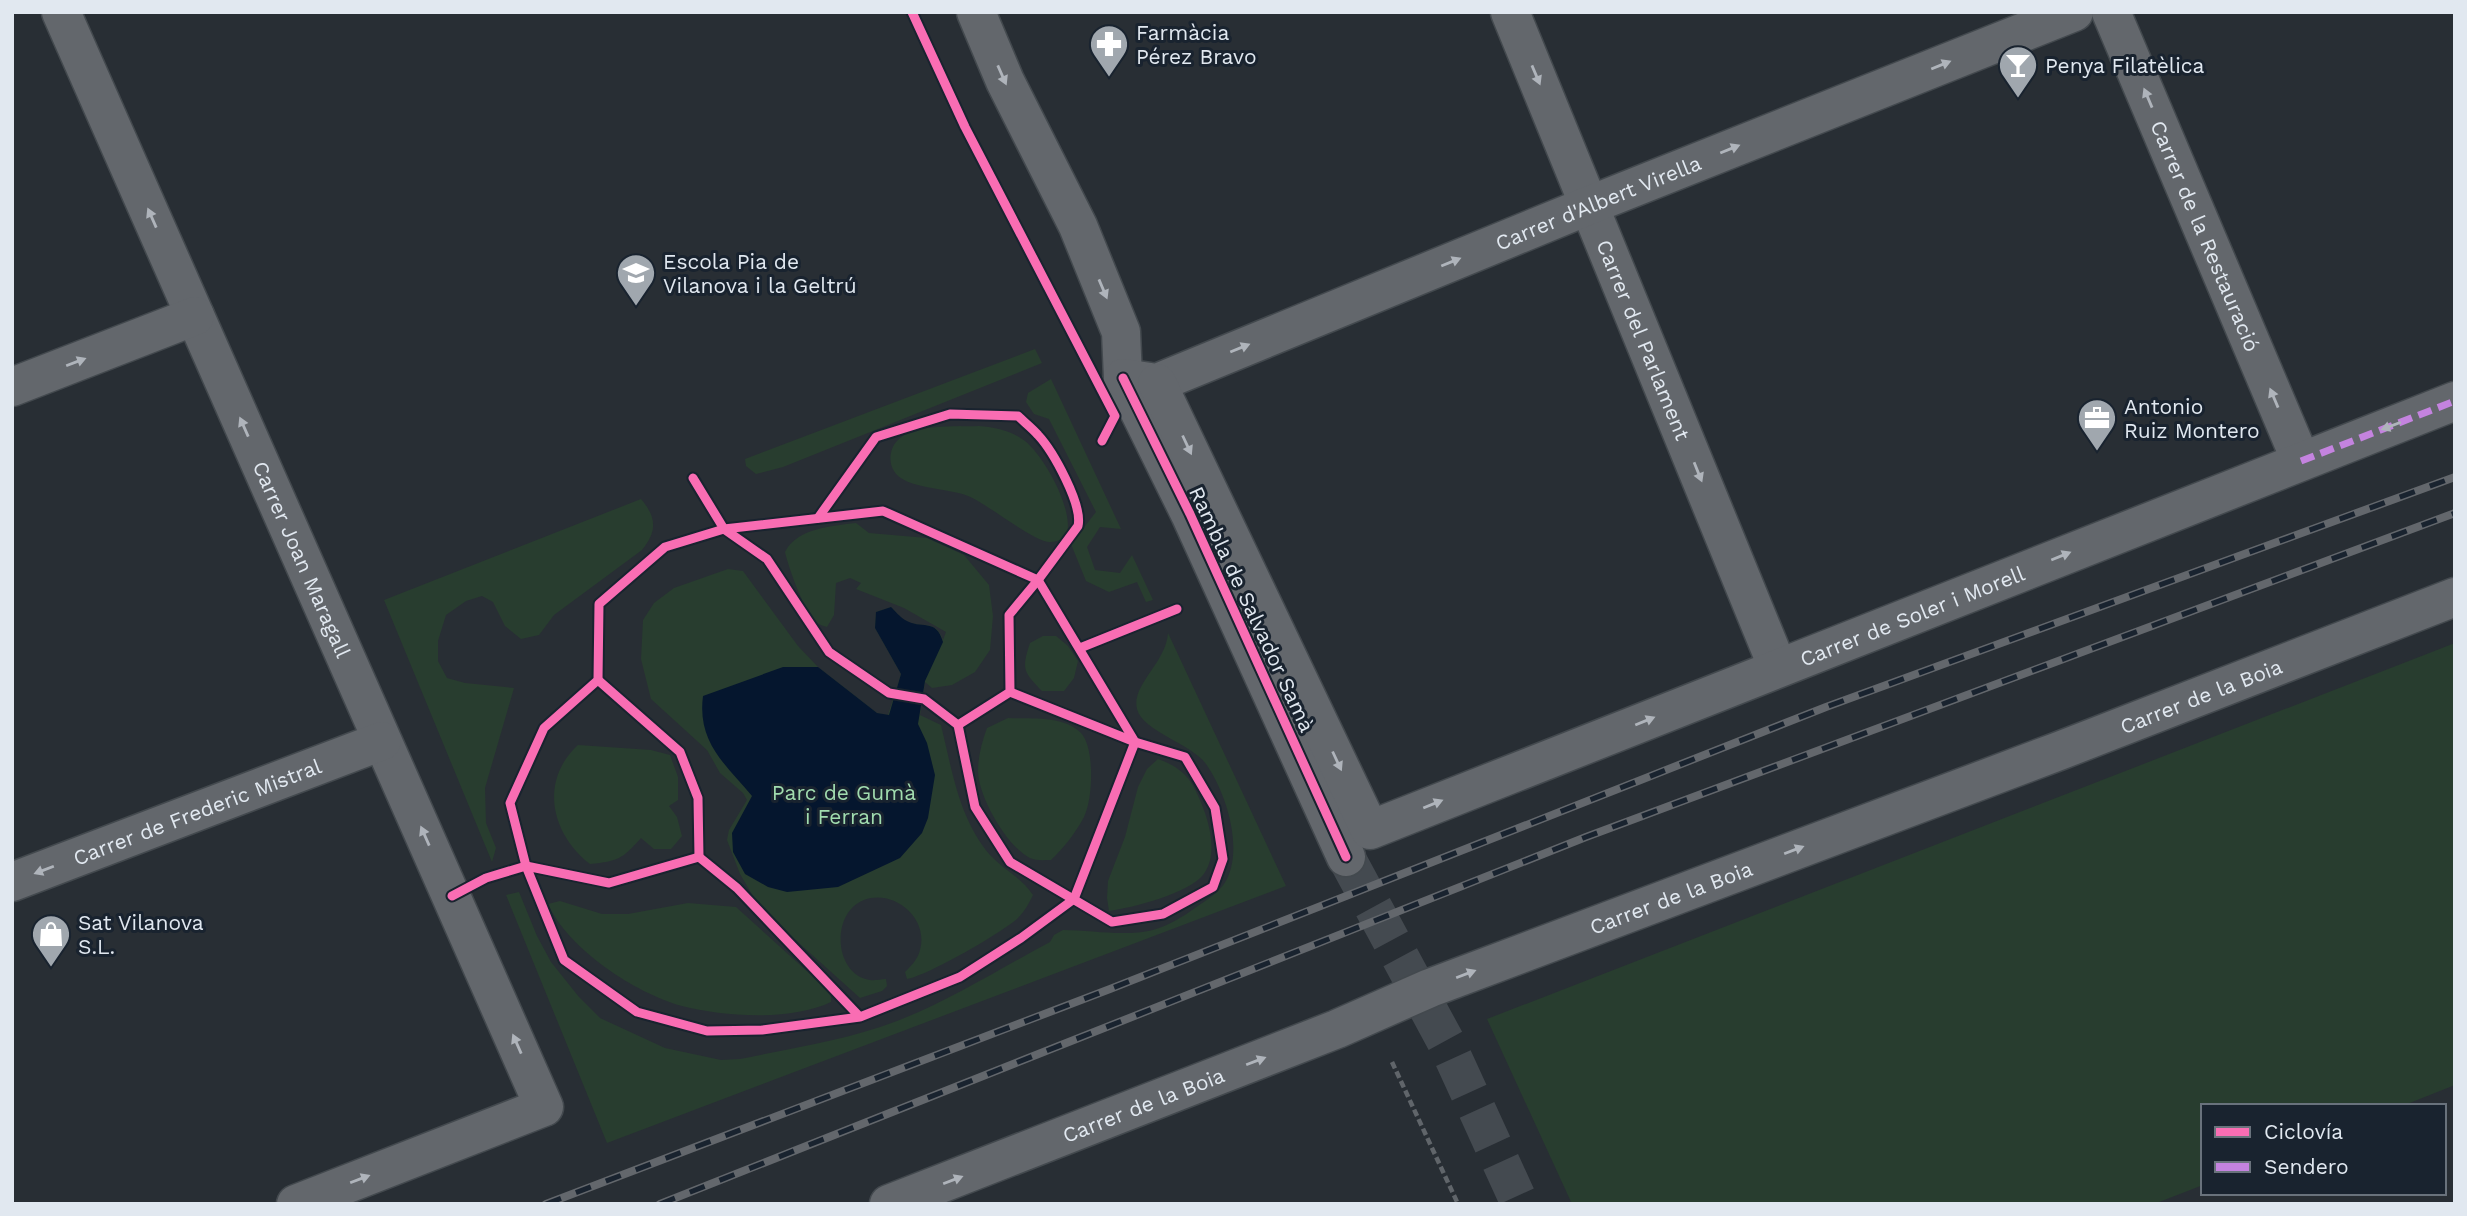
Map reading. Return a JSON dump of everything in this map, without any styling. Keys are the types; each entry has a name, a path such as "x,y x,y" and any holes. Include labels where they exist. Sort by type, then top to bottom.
{"street":[{"name":"Carrer Joan Maragall","path":"61,12 544,1107 296,1204"},
{"name":"Rambla de Salvador Samà","path":"976,12 1005,81 1078,226 1191,514 1358,843"},
{"name":"Carrer del Parlament","path":"1510,12 1778,668"},
{"name":"Carrer d'Albert Virella","path":"1140,380 1590,205 2074,12"},
{"name":"Carrer de la Restauració","path":"2111,12 2301,461"},
{"path":"12,387 195,316"},
{"name":"Carrer de Soler i Morell","path":"1358,843 1778,668 2455,401"},
{"name":"Carrer de la Boia","path":"889,1204 1337,1029 1430,988 2059,751 2455,597"},
{"name":"Carrer de Frederic Mistral","path":"12,882 383,741"}],"path":[{"path":"1392,1062 1458,1204"}],"green space":[{"path":"1035,349 1042,363 783,467 756,474 746,466 745,459"},
{"path":"1051,379 1121,529 1100,527 1087,547 1095,570 1120,573 1132,555 1153,600 1146,602 1137,582 1109,592 1086,581 1071,544 1096,512 1049,419 1034,414 1026,402 1028,393"},
{"path":"979,426 1009,432 1025,441 1041,459 1063,500 1067,514 1066,537 1053,542 1044,541 968,496 917,485 899,477 892,467 890,459 893,447 904,435 935,427"},
{"path":"641,499 650,512 653,524 650,537 642,550 554,615 539,635 521,639 505,626 493,602 482,596 466,601 446,615 438,641 438,661 447,678 465,683 514,688 485,788 486,823 496,848 492,862 384,600"},
{"name":"Parc de Gumà i Ferran","path":"856,523 869,533 927,538 964,555 989,585 993,616 990,650 975,672 952,685 932,688 925,682 920,715 941,725 958,793 979,841 990,855 1033,895 1018,918 997,933 947,962 907,979 905,972 920,950 919,927 914,917 907,909 887,899 864,900 853,907 841,930 843,956 858,976 872,980 886,979 887,986 882,991 860,998 760,908 740,874 727,840 729,830 747,800 743,793 720,773 707,750 651,699 641,659 643,620 654,603 674,588 728,569 743,571 798,646 818,667 877,713 888,715 901,674 875,628 876,612 891,607 910,623 936,629 943,640 946,632 904,608 856,589 861,583 850,578 836,583 834,615 827,627 819,624 802,600 785,552 806,533"},
{"path":"1168,633 1286,886 607,1143 506,895 519,892 551,962 600,1018 665,1048 721,1060 740,1059 820,1043 897,1021 975,984 1050,942 1054,935 1063,930 1131,933 1164,926 1185,915 1218,891 1230,871 1233,856 1231,823 1214,776 1199,757 1157,731 1141,717 1137,709 1139,691 1166,644"},
{"path":"1043,636 1056,636 1068,646 1078,661 1074,678 1064,691 1042,691 1026,670 1030,643"},
{"path":"2455,643 2455,1085 2407,1104 2201,1104 2201,1186 2154,1204 1572,1204 1487,1019"},
{"name":"Parc de Gumà i Ferran","path":"1008,718 1046,719 1065,723 1074,727 1086,740 1091,774 1087,809 1073,834 1051,860 1032,859 1012,843 988,807 979,781 978,765 987,728"},
{"path":"578,745 651,750 670,755 678,777 678,800 669,806 677,817 682,836 671,849 654,849 641,838 619,858 590,864 577,852 559,823 554,791 566,759"},
{"path":"1158,759 1182,772 1197,794 1210,829 1209,865 1196,882 1173,894 1109,911 1108,881 1125,837 1138,787 1147,769"},
{"path":"560,901 602,914 628,914 688,903 736,907 821,984 831,995 831,1002 778,1015 737,1015 699,1010 664,1000 624,980 587,953 558,921 548,904"}],"water":[{"path":"891,607 911,623 936,629 943,642 925,681 918,724 927,743 935,775 928,818 922,833 900,858 838,887 787,892 768,887 745,874 733,852 732,833 752,796 723,762 709,739 704,727 703,696 783,667 818,667 877,713 889,715 901,674 875,628 876,612"}],"tunnel":[{"path":"1346,857 1446,1042 1520,1204"}],"railway":[{"path":"546,1204 1110,989 1826,707 2455,477"},
{"path":"660,1204 1586,837 2455,513"}],"marked path":[{"path":"2301,461 2455,401"}],"cycle path":[{"path":"912,12 965,127 1115,416 1102,441"},
{"path":"1123,378 1190,514 1346,857"},
{"path":"452,896 486,878 526,866 510,803 544,728 598,680 599,604 665,547 724,529 767,559 829,652 889,693 924,699 958,725 1010,692 1009,615 1078,526 1076,505 1051,453 1038,435 1018,416 950,414 876,437 818,518"},
{"path":"693,478 724,529 883,511 1038,580 1135,742 1074,899 1021,938 960,977 860,1017 762,1030 707,1031 637,1012 564,960 526,866 609,883 699,857 737,888 860,1017"},
{"path":"1080,648 1177,609"},
{"path":"598,680 680,752 698,798 699,857"},
{"path":"958,725 975,807 1010,862 1112,922 1163,914 1213,887 1223,859 1215,808 1185,757 1135,742 1010,692"}],"place":[{"name":"Farmàcia Pérez Bravo","path":"1109,78"},
{"name":"Penya Filatèlica","path":"2018,99"},
{"name":"Escola Pia de Vilanova i la Geltrú","path":"636,307"},
{"name":"Antonio Ruiz Montero","path":"2097,452"},
{"name":"Sat Vilanova S.L.","path":"51,968"}]}
